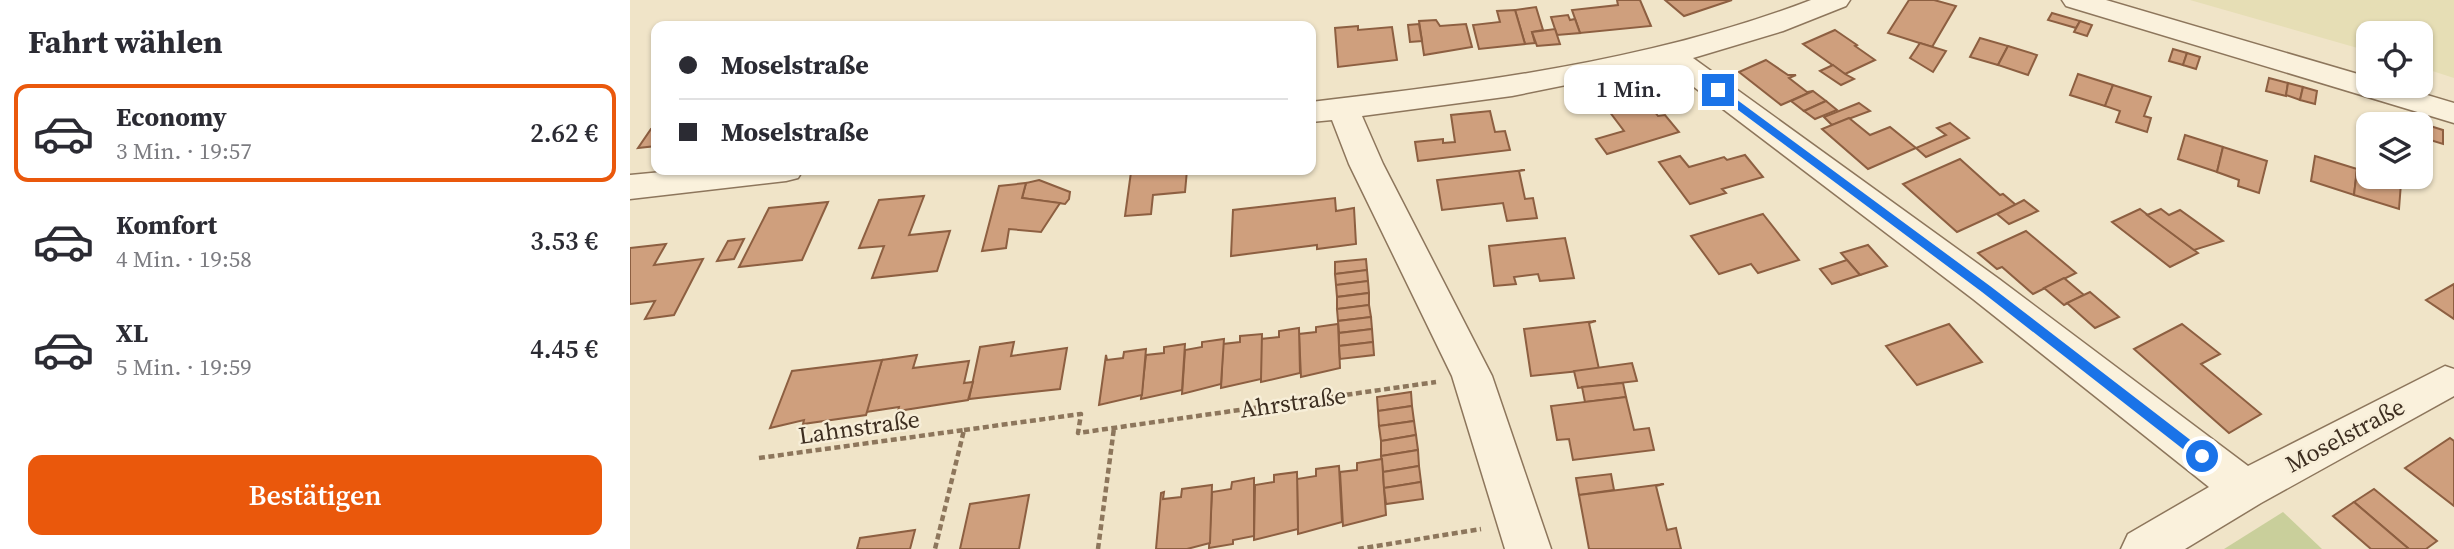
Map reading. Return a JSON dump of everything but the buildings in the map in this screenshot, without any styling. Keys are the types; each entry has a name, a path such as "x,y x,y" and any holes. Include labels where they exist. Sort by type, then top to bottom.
{"street":[{"path":"1524,536 1472,376 1366,164 1327,110 1573,79 1673,57 1797,17 1836,0"},
{"path":"2076,0 2454,113"},
{"path":"2151,0 2356,59"},
{"path":"1673,57 1986,289 2245,489"},
{"path":"2433,81 2454,87"},
{"path":"630,187 740,175"},
{"name":"Moselstraße","path":"2144,549 2245,489 2445,382"}],"path":[{"name":"Ahrstraße","path":"1081,414 1078,433 1472,376"},
{"name":"Lahnstraße","path":"759,458 1081,414"},
{"path":"1098,549 1114,428"},
{"path":"935,549 964,430"},
{"path":"1358,549 1524,536"}],"shaded area":[{"path":"2190,0 2454,0 2454,78 2433,71 2433,21 2356,21 2356,48"}],"green space":[{"path":"2283,512 2322,549 2224,549"}],"route":[{"path":"1718,90 1986,289 2202,456"}]}
